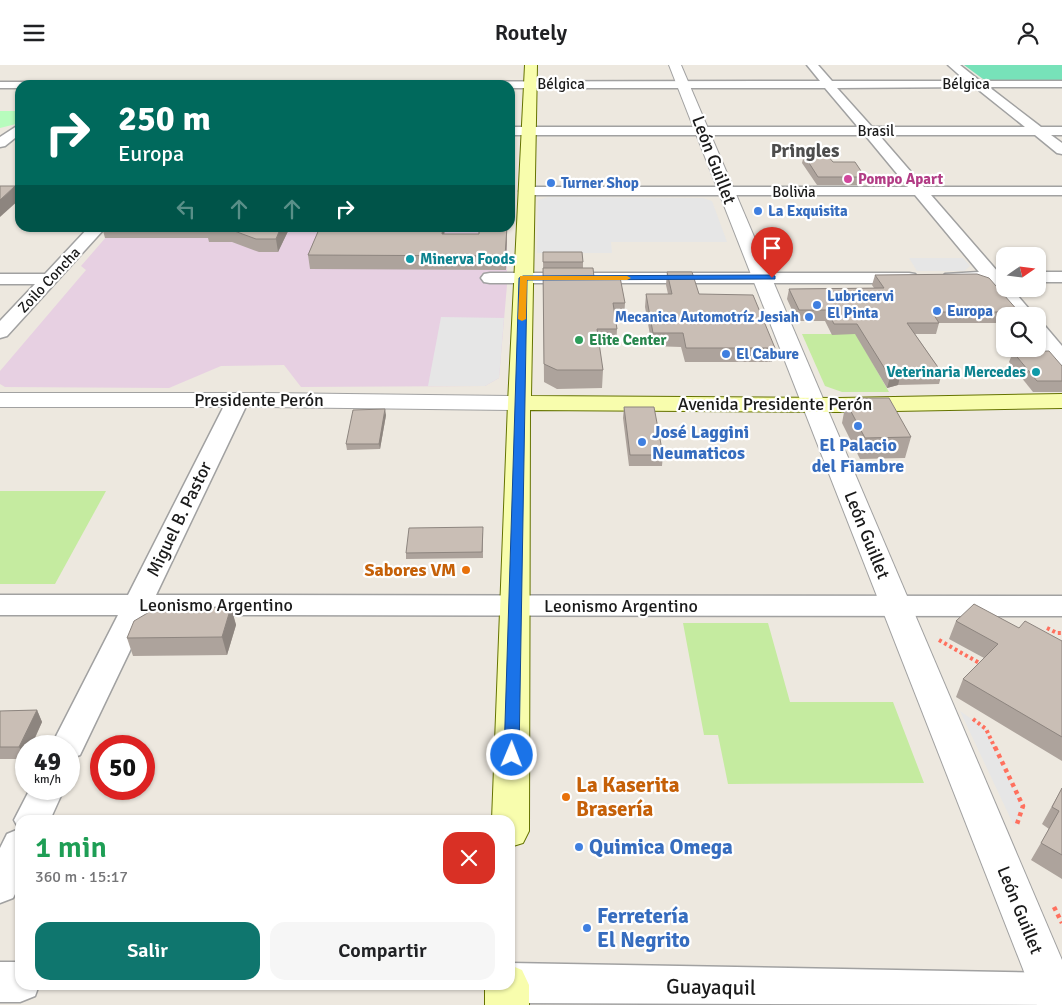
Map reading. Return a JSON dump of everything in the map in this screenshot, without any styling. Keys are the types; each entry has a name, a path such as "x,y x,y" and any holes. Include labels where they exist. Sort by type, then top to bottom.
{"main road":[{"path":"510,815 519,403 531,65"},
{"name":"Avenida Presidente Perón","path":"519,403 814,404 1062,401"},
{"path":"506,1005 507,990"}],"street":[{"name":"León Guillet","path":"675,65 895,606 1059,997"},
{"path":"812,65 920,192 996,274"},
{"path":"953,65 1062,150"},
{"path":"232,80 240,71"},
{"path":"380,80 384,71"},
{"path":"85,80 92,75"},
{"name":"Bélgica","path":"515,84 1062,84"},
{"name":"Bélgica","path":"0,85 15,85"},
{"path":"0,131 15,130"},
{"name":"Brasil","path":"515,131 1062,131"},
{"path":"0,143 15,133"},
{"name":"Bolivia","path":"526,191 1062,191"},
{"name":"Zoilo Concha","path":"0,332 93,232"},
{"path":"490,278 996,277"},
{"path":"1046,277 1062,277"},
{"path":"0,279 50,279"},
{"path":"1046,340 1062,359"},
{"name":"Presidente Perón","path":"0,400 519,403"},
{"name":"Miguel B. Pastor","path":"73,735 238,400"},
{"name":"Leonismo Argentino","path":"0,605 1062,606"},
{"path":"34,815 42,800"},
{"path":"0,886 15,855"},
{"path":"0,982 15,982"},
{"name":"Guayaquil","path":"515,984 1059,997"}],"path":[{"path":"1041,624 1057,633 1062,633"},
{"path":"935,637 986,666"},
{"path":"967,715 986,729 1024,806 1015,828"},
{"path":"1053,905 1062,923"}],"shaded area":[{"path":"548,197 703,198 712,201 727,242 611,242 612,253 537,253 538,200"},
{"path":"111,232 507,232 507,285 499,378 485,386 301,387 284,365 221,366 169,388 5,387 0,384 0,371 86,270 81,266"},
{"path":"909,258 963,258 970,266 964,271 917,271"},
{"path":"441,317 504,318 499,378 485,386 428,386"},
{"path":"960,711 986,729 1023,806 1015,828"}],"green space":[{"path":"964,65 1062,65 1062,81 994,81 983,79"},
{"path":"0,111 15,111 15,124 0,128"},
{"path":"802,334 856,334 889,392 842,392 825,386"},
{"path":"0,491 106,491 55,584 0,584"},
{"path":"683,623 768,623 790,702 893,702 924,783 728,784 718,735 704,735"}],"building":[{"path":"804,155 827,155 833,162 855,162 865,177 818,177"},
{"path":"0,186 15,186 0,200"},
{"path":"237,232 279,232 276,239 256,239"},
{"path":"318,232 442,232 442,234 479,234 479,232 507,232 505,256 308,255"},
{"path":"543,252 582,252 583,262 543,262"},
{"path":"543,268 593,268 594,277 620,277 625,303 613,303 617,329 597,329 603,370 557,370 544,364"},
{"path":"667,272 692,272 699,294 753,295 775,348 686,348 683,333 653,333 646,294 672,294"},
{"path":"977,274 989,278 996,286 996,297 1006,297 1015,307 996,307 996,312 932,312 939,323 907,323 942,373 901,373 890,377 857,324 834,324 827,310 799,310 789,289 884,288 875,275"},
{"path":"1046,351 1049,351 1062,366 1062,381 1037,381 1017,357 1046,357"},
{"path":"859,398 889,398 911,437 865,438 846,402"},
{"name":"José Laggini Neumaticos","path":"624,407 654,407 663,455 630,455"},
{"path":"385,409 379,444 346,444 353,410"},
{"path":"483,527 482,552 406,553 409,528"},
{"path":"974,604 1019,628 1025,621 1062,641 1062,737 963,679 998,644 956,621"},
{"path":"231,607 222,637 127,638 134,621 156,608"},
{"path":"37,710 25,735 15,735 15,747 0,747 0,711"},
{"path":"1062,788 1062,855 1041,843 1059,811 1052,807"}],"slow traffic":[{"path":"522,319 523,278 627,278"}],"place":[{"name":"Pompo Apart","path":"848,179"},
{"name":"Turner Shop","path":"551,183"},
{"name":"La Exquisita","path":"758,211"},
{"name":"Minerva Foods","path":"410,259"},
{"name":"Lubricervi El Pinta","path":"817,305"},
{"name":"Europa","path":"937,311"},
{"name":"Mecanica Automotríz Jesiah","path":"809,317"},
{"name":"Elite Center","path":"579,340"},
{"name":"El Cabure","path":"726,354"},
{"name":"Veterinaria Mercedes","path":"1036,372"},
{"name":"El Palacio del Fiambre","path":"858,426"},
{"name":"José Laggini Neumaticos","path":"642,442"},
{"name":"Sabores VM","path":"466,570"},
{"name":"La Kaserita Brasería","path":"566,797"},
{"name":"Quimica Omega","path":"579,847"},
{"name":"Ferretería El Negrito","path":"587,928"}],"district":[{"name":"Pringles","path":"805,151"}],"route":[{"path":"512,755 523,278 772,278"}]}
